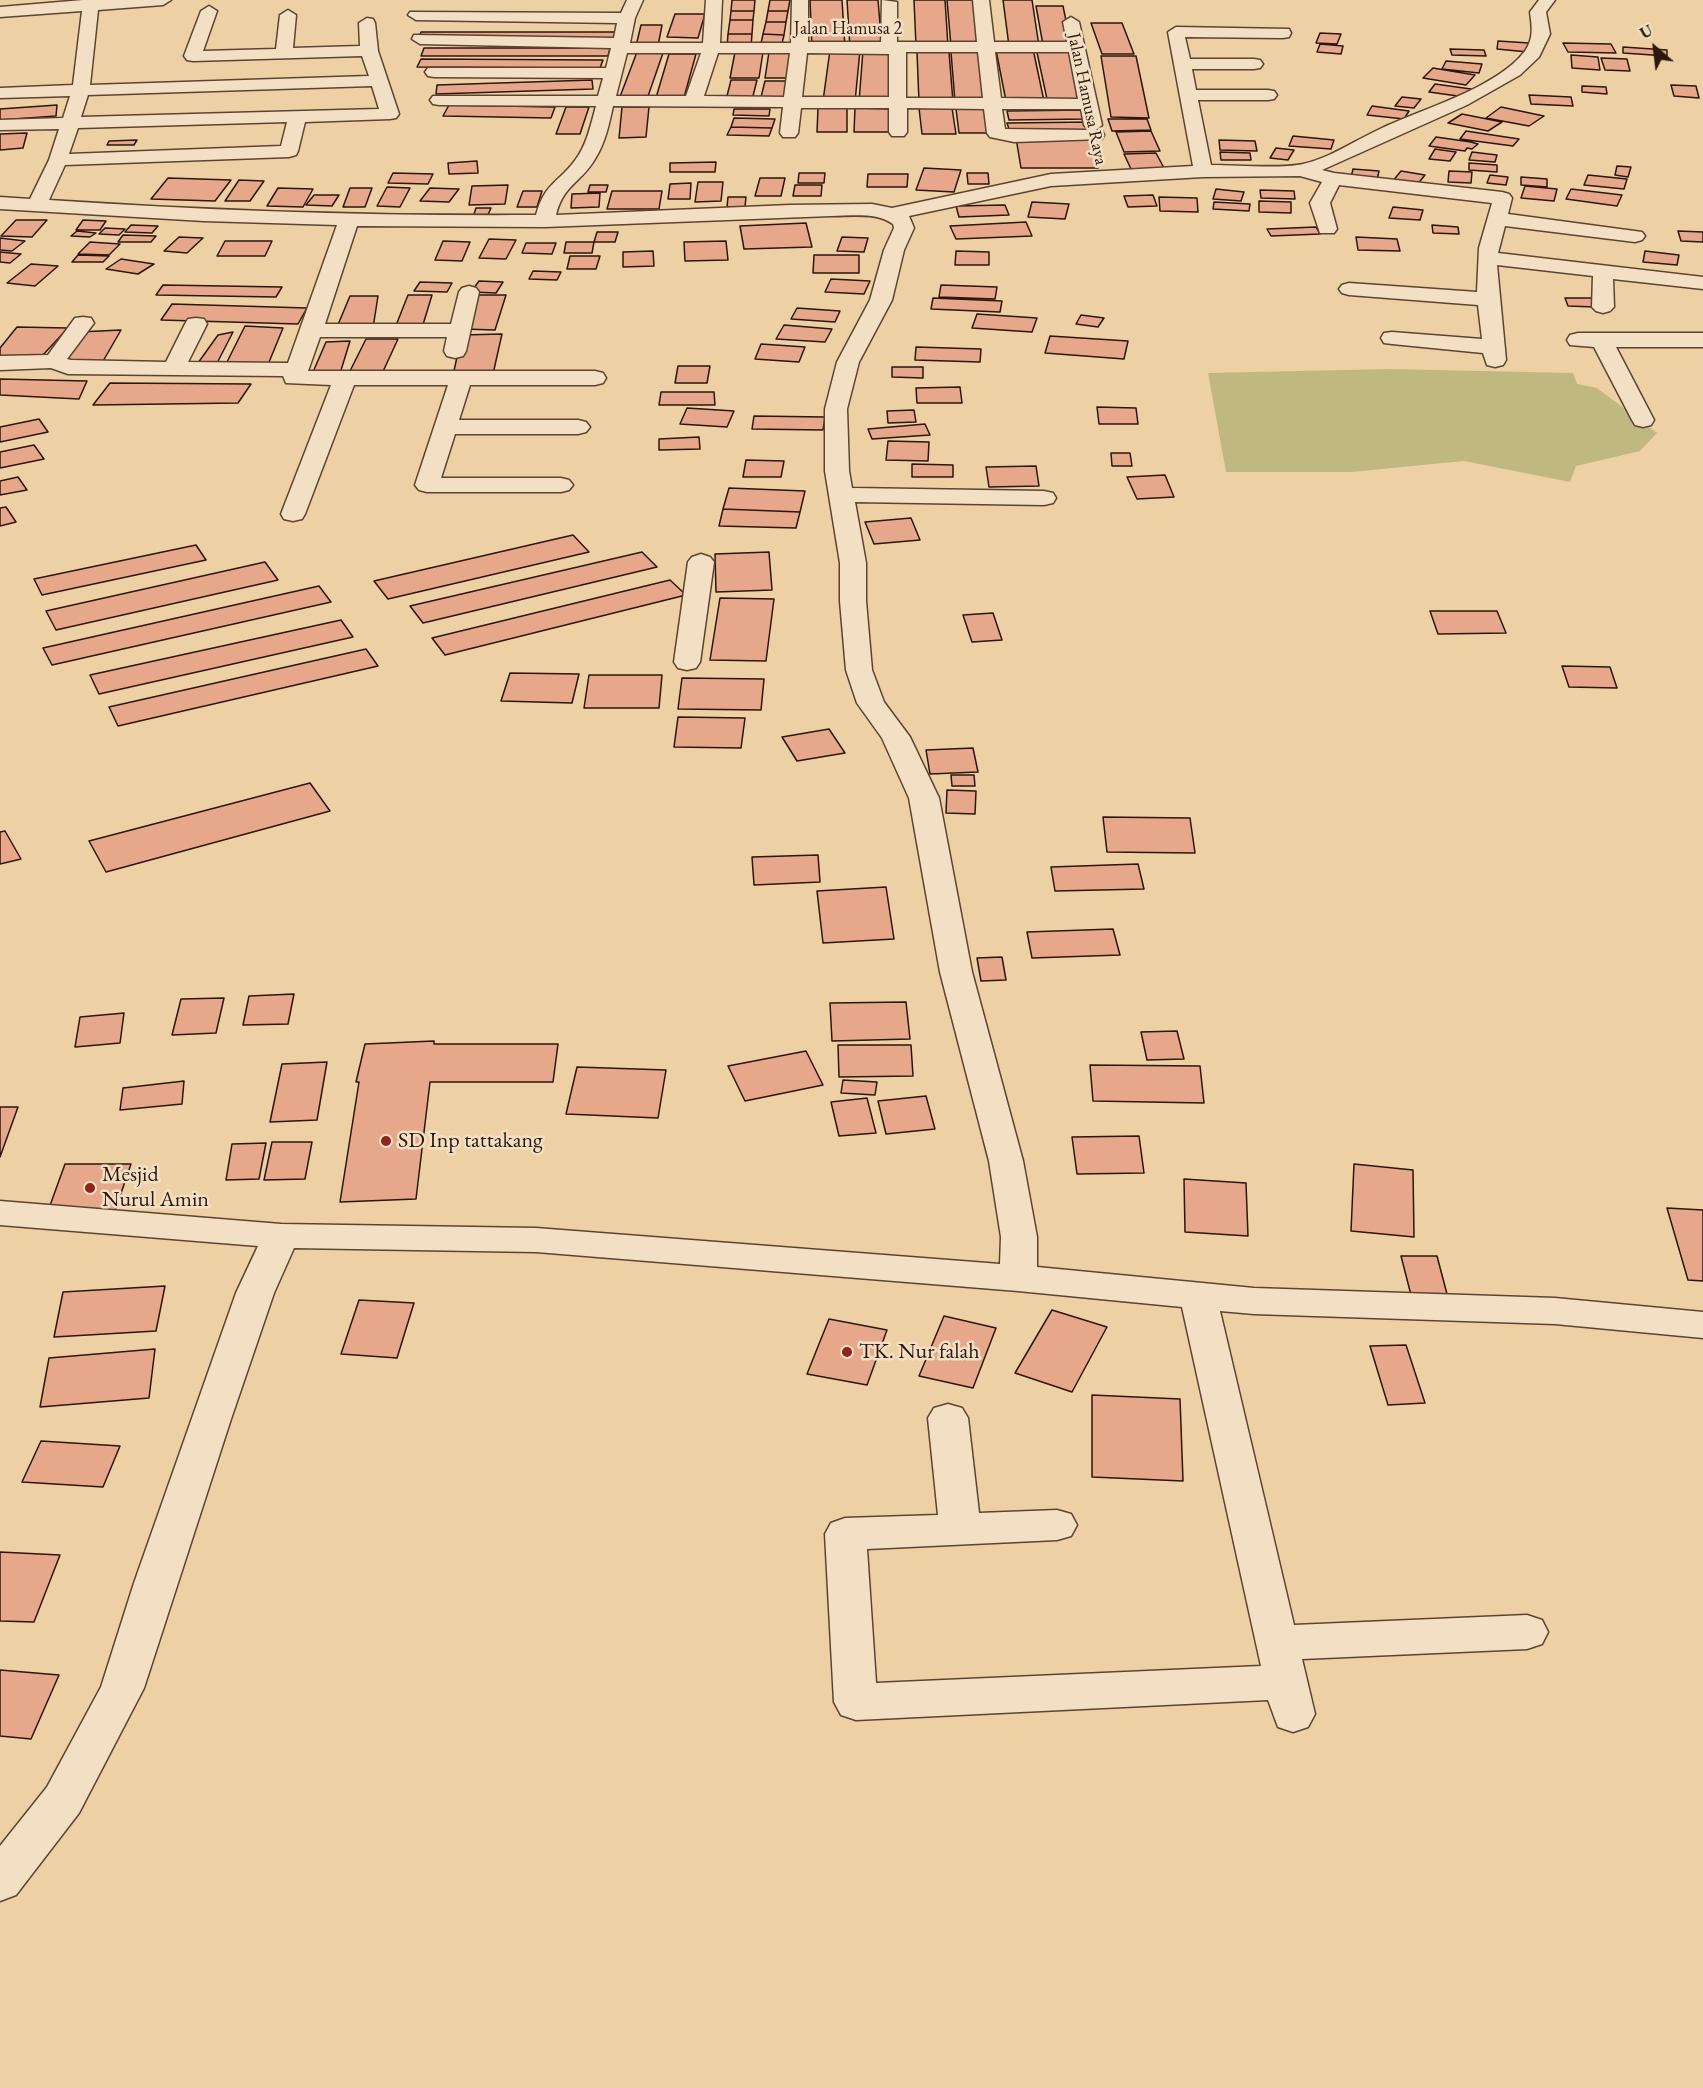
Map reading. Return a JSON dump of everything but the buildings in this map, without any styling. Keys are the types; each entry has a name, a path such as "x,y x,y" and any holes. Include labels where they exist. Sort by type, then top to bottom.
{"street":[{"path":"0,12 92,3 163,0"},
{"path":"544,221 550,199 559,186 573,175 586,159 597,136 627,18 635,0"},
{"path":"693,103 711,49 714,0"},
{"path":"789,133 799,49 800,0"},
{"path":"981,0 996,133 1000,135 1095,135"},
{"path":"1301,170 1344,155 1390,130 1489,88 1510,75 1535,50 1541,34 1541,18 1538,12 1547,0"},
{"path":"889,2 898,132"},
{"path":"37,206 58,160 81,91 92,3"},
{"path":"182,86 208,11"},
{"path":"284,54 288,15"},
{"path":"416,15 627,18"},
{"path":"0,125 390,114 377,81 369,51 367,22"},
{"name":"Jalan Hamusa Raya","path":"1071,22 1103,177"},
{"path":"1203,171 1176,32 1283,33"},
{"name":"Jalan Hamusa 2","path":"420,39 711,49 1075,47"},
{"path":"193,56 369,51"},
{"path":"1182,64 1254,64"},
{"path":"434,72 613,73"},
{"path":"0,93 377,81"},
{"path":"1188,94 1269,95"},
{"path":"439,100 896,105 1088,104"},
{"path":"58,160 289,151 297,117"},
{"path":"189,155 198,120"},
{"path":"892,214 1050,180 1203,171 1301,170 1333,179 1502,198 1499,219 1488,248 1489,299 1495,354 1392,338"},
{"path":"1327,229 1320,203 1333,179"},
{"path":"0,203 243,218 349,220 544,221 872,210 892,214 903,221 904,228 894,250 880,300 848,362 836,409 837,471 853,563 853,601 859,670 870,703 896,736 924,798 956,972 1006,1161 1020,1237 1018,1278"},
{"path":"1499,219 1635,236"},
{"path":"349,220 313,330 294,378 595,378"},
{"path":"1488,258 1703,284"},
{"path":"1603,272 1603,307"},
{"path":"1349,289 1489,299"},
{"path":"469,292 446,427 428,485 561,485"},
{"path":"54,361 83,323"},
{"path":"173,370 196,324"},
{"path":"313,330 461,331"},
{"path":"1578,340 1703,340"},
{"path":"1602,340 1643,420"},
{"path":"0,363 54,361 68,367 297,370"},
{"path":"293,514 345,378"},
{"path":"446,427 578,427"},
{"path":"841,495 1044,498"},
{"path":"687,662 701,562"},
{"path":"0,1213 281,1236 536,1240 1018,1278 1254,1301 1555,1311 1703,1325"},
{"path":"0,1881 63,1800 122,1688 255,1293 281,1236"},
{"path":"1198,1295 1285,1680"},
{"path":"948,1418 960,1529"},
{"path":"1057,1525 845,1534 856,1702 1285,1680 1527,1632"}],"shaded area":[{"path":"1389,369 1573,373 1577,384 1597,388 1657,433 1640,451 1576,466 1570,482 1464,461 1352,472 1226,472 1208,373"}],"place":[{"name":"SD Inp tattakang","path":"386,1141"},
{"name":"Mesjid Nurul Amin","path":"90,1188"},
{"name":"TK. Nur falah","path":"847,1352"}]}
